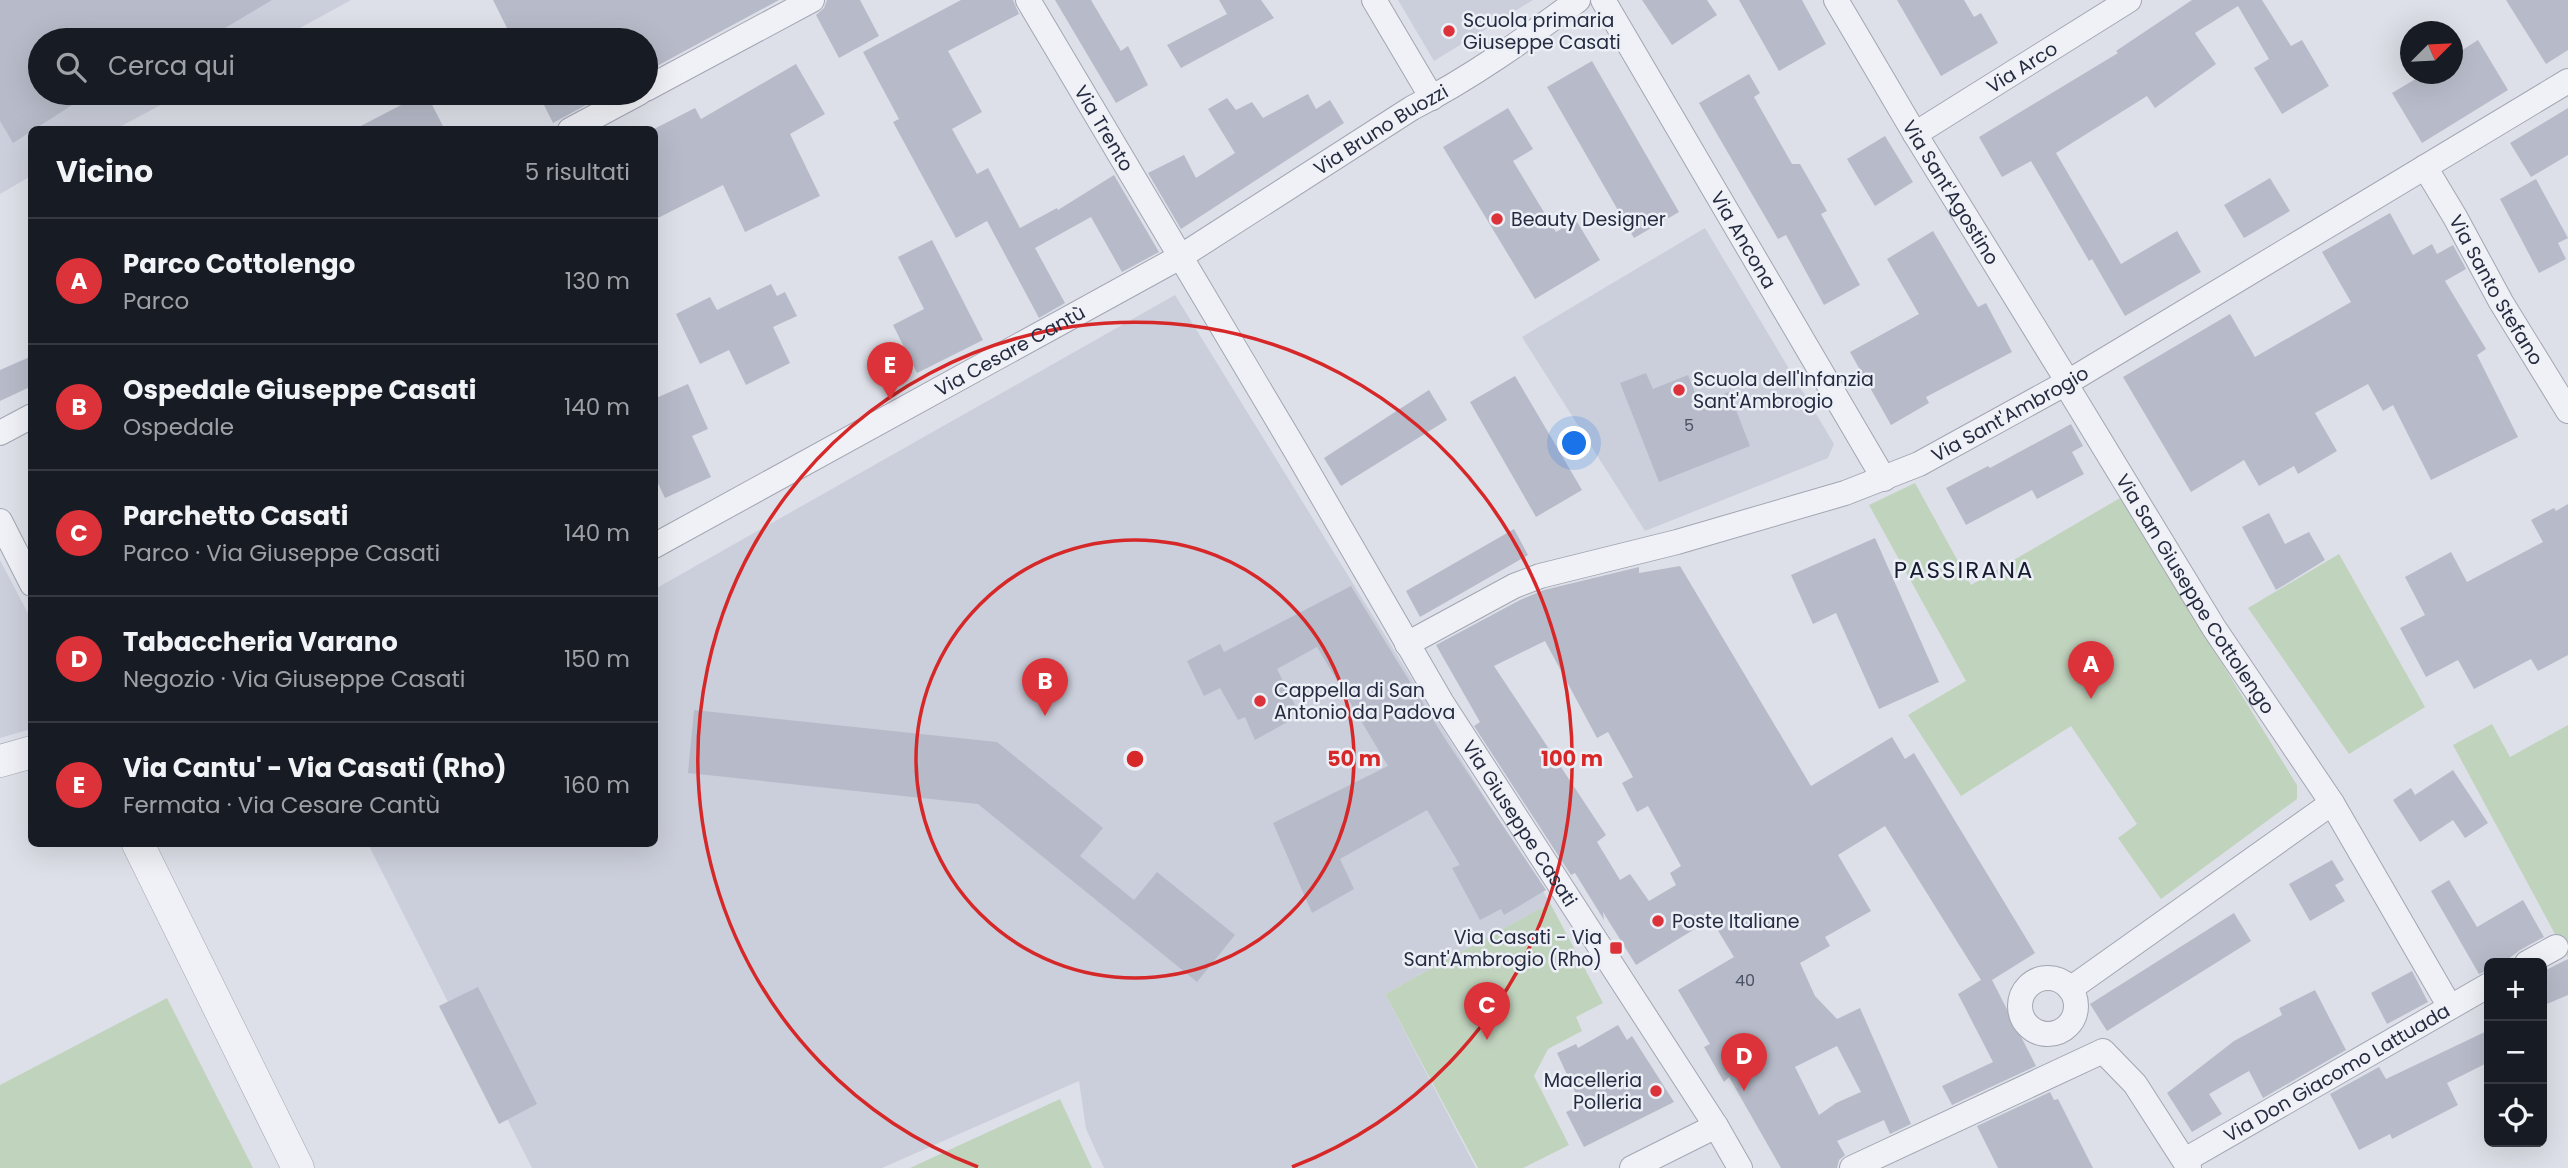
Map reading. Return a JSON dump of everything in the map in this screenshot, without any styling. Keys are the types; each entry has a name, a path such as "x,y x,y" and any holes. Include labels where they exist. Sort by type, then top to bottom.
{"street":[{"path":"658,83 812,0"},
{"name":"Via Trento","path":"1028,0 1180,257"},
{"path":"1374,0 1432,98"},
{"name":"Via Bruno Buozzi","path":"1180,257 1412,108 1510,49 1578,0"},
{"name":"Via Ancona","path":"1603,0 1884,479"},
{"name":"Via Sant'Agostino","path":"1836,0 2066,382"},
{"name":"Via Arco","path":"1915,134 2129,0"},
{"name":"Via Sant'Ambrogio","path":"1407,644 1514,586 1540,576 1677,542 1845,493 1919,464 2066,382 2568,81"},
{"path":"577,126 617,105"},
{"name":"Via Santo Stefano","path":"2425,167 2501,302 2568,411"},
{"name":"Via Cesare Cantù","path":"658,544 1180,257"},
{"name":"Via Giuseppe Casati","path":"1180,257 1442,704 1716,1126 1740,1168"},
{"name":"Via San Giuseppe Cottolengo","path":"2066,382 2214,628 2332,803 2451,1007"},
{"path":"0,433 28,418"},
{"path":"0,521 28,576"},
{"path":"0,761 28,752"},
{"path":"0,769 28,772"},
{"path":"2070,989 2332,803"},
{"path":"123,847 213,997"},
{"path":"139,847 298,1168"},
{"path":"2536,958 2556,947"},
{"path":"2039,1079 2045,1053 2056,1029 2076,1002 2070,989 2061,981 2044,977 2028,985 2020,1000 2021,1017 2032,1030 2056,1029 2103,1051 2135,1084 2187,1164"},
{"name":"Via Don Giacomo Lattuada","path":"2187,1164 2484,988"},
{"path":"1852,1168 2103,1051"},
{"path":"1632,1168 1716,1126"}],"shaded area":[{"path":"0,0 351,0 300,28 28,28 28,105 161,105 122,126 28,126 28,178 0,194"},
{"name":"Scuola primaria Giuseppe Casati","path":"1398,0 1533,0 1434,61"},
{"name":"Scuola dell'Infanzia Sant'Ambrogio","path":"1705,228 1834,444 1828,458 1645,531 1522,337"},
{"path":"1175,295 1550,903 1385,994 1476,1168 1104,1168 1086,1129 1079,1081 882,1168 532,1168 370,847 658,847 658,587"},
{"path":"0,560 28,613 28,730 0,738"}],"green space":[{"path":"1915,483 1971,585 2120,498 2297,785 2297,799 2161,899 2118,838 2137,824 2071,726 1961,796 1908,715 1966,681 1869,505"},
{"path":"2339,554 2425,707 2349,754 2248,608"},
{"path":"2492,724 2510,757 2568,725 2568,958 2453,745"},
{"path":"1550,903 1603,1003 1576,1017 1582,1031 1548,1049 1534,1076 1569,1145 1523,1168 1478,1168 1385,994"},
{"path":"167,998 253,1168 0,1168 0,1085"},
{"path":"1060,1099 1092,1168 910,1168"}],"building":[{"path":"0,0 272,0 225,28 28,28 28,105 72,105 40,126 28,126 28,133 13,143 0,121"},
{"path":"493,0 779,0 658,66 658,28 507,28"},
{"path":"827,0 860,0 879,36 839,58 816,15 824,8"},
{"path":"961,0 1013,0 1019,14 948,51 982,112 952,129 977,174 988,168 1020,228 1057,208 1058,210 1114,175 1159,252 1122,272 1091,217 1035,248 1065,303 1039,318 987,221 956,238 893,122 899,119 863,52"},
{"path":"1055,0 1091,0 1121,51 1128,46 1148,85 1116,103"},
{"path":"1219,0 1261,0 1274,18 1181,68 1167,45 1227,14"},
{"path":"1642,0 1707,0 1717,15 1672,45"},
{"path":"1739,0 1802,0 1826,44 1779,71"},
{"path":"1897,0 1964,0 1974,17 1981,13 1998,43 1941,76"},
{"path":"2192,0 2262,0 2291,46 2302,40 2329,86 2282,114 2254,68 2269,59 2238,6 2195,33 2216,64 2155,108 2147,96 2056,153 2121,264 2177,231 2201,272 2125,316 2092,259 2089,261 2031,161 2002,177 1979,137 2118,53 2116,51"},
{"path":"2506,0 2568,0 2568,50 2546,64"},
{"path":"2478,40 2508,90 2422,143 2392,93 2407,84 2463,84 2463,50"},
{"path":"1592,61 1679,212 1634,238 1547,87"},
{"path":"796,64 825,114 790,134 820,196 745,232 723,185 658,218 658,127 695,108 701,119"},
{"path":"1749,74 1760,93 1754,97 1792,164 1800,164 1827,211 1821,214 1860,285 1824,305 1786,235 1778,239 1699,103"},
{"path":"1308,94 1316,109 1330,100 1344,123 1181,229 1148,173 1184,155 1196,178 1235,153 1208,109 1227,98 1236,110 1252,102 1263,118"},
{"path":"401,105 432,105 443,126 361,126"},
{"path":"544,105 586,105 553,123"},
{"path":"1508,108 1533,149 1513,161 1556,232 1576,220 1600,260 1535,299 1443,147"},
{"path":"2568,108 2568,155 2531,177 2510,143"},
{"path":"1885,136 1913,182 1875,206 1847,159"},
{"path":"2270,178 2290,211 2244,238 2224,205"},
{"path":"2536,179 2568,238 2558,243 2566,259 2539,273 2500,199"},
{"path":"2390,213 2413,255 2432,244 2437,254 2453,245 2466,269 2445,281 2486,349 2477,355 2518,437 2431,480 2393,405 2383,411 2368,384 2315,413 2337,451 2298,474 2294,466 2259,486 2244,460 2191,492 2123,377 2230,314 2255,357 2351,302 2322,252"},
{"path":"1933,231 1978,307 1986,303 2012,352 1926,397 1929,403 1891,425 1850,352 1919,314 1887,259"},
{"path":"932,240 983,340 917,373 893,325 924,309 898,257"},
{"path":"771,284 777,296 785,292 797,316 773,327 790,363 746,385 729,350 700,364 676,314 710,297 717,310"},
{"path":"28,358 28,388 0,401 0,370"},
{"path":"1646,373 1653,389 1688,375 1699,403 1729,392 1750,446 1659,482 1620,383"},
{"path":"1515,376 1582,490 1536,517 1470,402"},
{"path":"688,384 708,429 692,436 711,477 665,498 658,483 658,397"},
{"path":"1429,390 1447,420 1341,486 1324,458"},
{"path":"2071,424 2083,446 2072,452 2084,474 2037,499 2032,490 1966,525 1946,488 1988,466 1990,468"},
{"path":"2568,504 2568,655 2538,671 2531,659 2474,689 2458,660 2426,677 2400,628 2425,615 2405,577 2451,552 2467,582 2543,542 2531,520"},
{"path":"2269,513 2285,544 2309,532 2325,560 2276,590 2242,527"},
{"path":"1514,529 1528,555 1420,617 1406,591"},
{"path":"1875,538 1939,682 1879,709 1836,613 1813,624 1791,575"},
{"path":"1680,566 1811,786 1892,737 1905,759 1914,753 2035,953 1992,980 2036,1066 1952,1105 1942,1086 1993,1062 1958,994 1981,980 1885,826 1838,855 1871,911 1825,937 1830,946 1800,963 1815,996 1837,1019 1860,1008 1911,1124 1890,1134 1884,1120 1837,1141 1845,1155 1839,1160 1837,1168 1781,1168 1729,1077 1724,1082 1704,1047 1710,1044 1678,990 1734,957 1711,919 1636,965 1575,873 1571,875 1474,726 1480,722 1436,645 1544,590 1639,567 1639,573","holes":["1545,641 1597,738 1608,732 1633,777 1622,783 1637,812 1648,806 1681,866 1670,873 1676,885 1649,901 1630,874 1620,880 1597,842 1606,835 1494,666","1837,1046 1861,1092 1836,1103 1819,1115 1795,1067"]},
{"path":"1351,586 1447,742 1546,890 1504,915 1501,909 1480,920 1452,868 1460,865 1427,810 1340,859 1354,889 1312,913 1273,823 1388,766 1317,647 1277,669 1300,715 1255,740 1245,717 1238,720 1220,688 1204,696 1187,661 1220,644 1224,652"},
{"path":"694,710 997,742 1103,828 1080,856 1134,900 1157,872 1235,935 1197,982 978,804 688,773"},
{"path":"2453,770 2488,823 2465,838 2453,820 2420,842 2393,800 2411,788 2415,795"},
{"path":"2332,860 2344,880 2335,885 2345,901 2310,921 2289,884"},
{"path":"2449,880 2477,927 2523,900 2544,937 2510,958 2484,958 2484,972 2479,974 2431,891"},
{"path":"2234,913 2251,941 2107,1031 2090,1004"},
{"path":"2568,959 2568,995 2547,1004 2547,970"},
{"path":"2412,971 2428,1002 2387,1024 2371,993"},
{"path":"478,987 537,1104 499,1124 439,1006"},
{"path":"2315,990 2346,1050 2263,1098 2249,1071 2209,1094 2222,1114 2192,1132 2167,1093 2234,1041 2282,1015 2279,1008"},
{"path":"1618,1025 1627,1040 1632,1036 1674,1102 1584,1147 1566,1112 1581,1105 1557,1053 1576,1044 1578,1048"},
{"path":"2484,1032 2484,1064 2447,1083 2458,1105 2392,1139 2390,1134 2359,1150 2330,1094 2379,1067 2386,1079"},
{"path":"2050,1092 2054,1100 2058,1099 2093,1168 1998,1168 1977,1126"}],"place":[{"name":"Scuola primaria Giuseppe Casati","path":"1449,31"},
{"name":"Beauty Designer","path":"1497,219"},
{"name":"Scuola dell'Infanzia Sant'Ambrogio","path":"1679,390"},
{"name":"Via Cantu' - Via Casati (Rho)","path":"890,400"},
{"name":"Parco Cottolengo","path":"2091,699"},
{"name":"Cappella di San Antonio da Padova","path":"1260,701"},
{"name":"Ospedale Giuseppe Casati","path":"1045,716"},
{"name":"Poste Italiane","path":"1658,921"},
{"name":"Via Casati - Via Sant'Ambrogio (Rho)","path":"1616,948"},
{"name":"Parchetto Casati","path":"1487,1040"},
{"name":"Macelleria Polleria","path":"1656,1091"},
{"name":"Tabaccheria Varano","path":"1744,1091"}],"district":[{"name":"PASSIRANA","path":"1964,570"}]}
